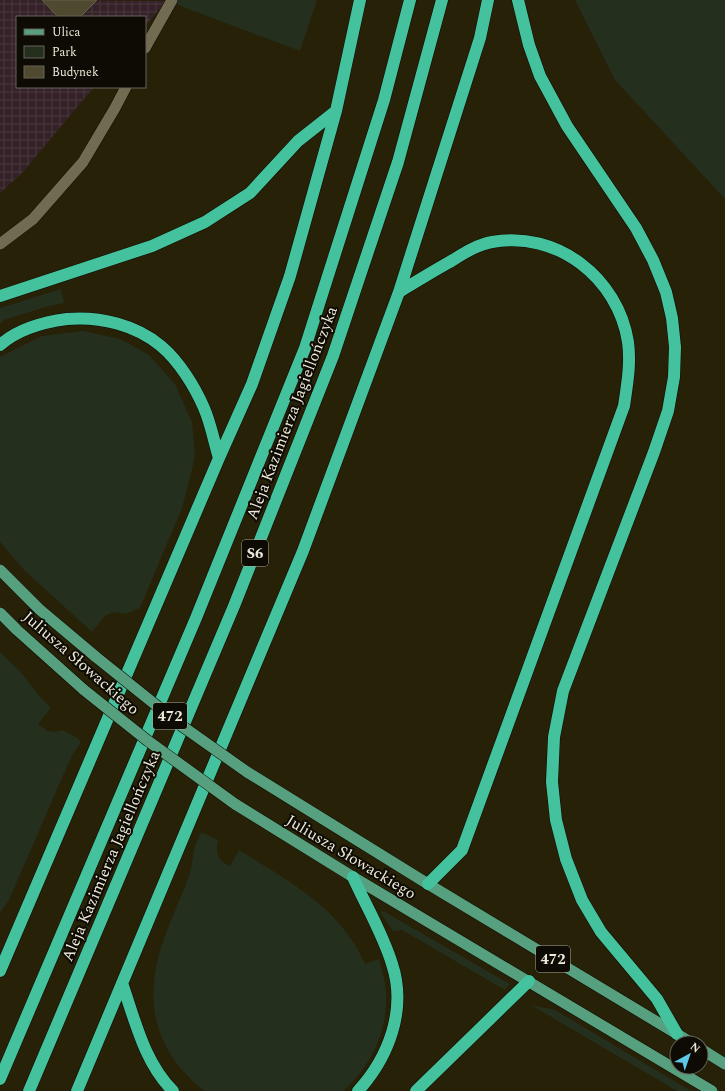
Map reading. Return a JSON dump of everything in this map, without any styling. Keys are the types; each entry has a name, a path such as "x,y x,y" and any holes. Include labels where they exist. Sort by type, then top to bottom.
{"highway":[{"path":"0,971 4,953 252,384 290,276 336,111 360,0"},
{"name":"Aleja Kazimierza Jagiellończyka","path":"0,1079 196,618 305,348 382,108 410,0"},
{"name":"Aleja Kazimierza Jagiellończyka","path":"29,1091 234,606 333,356 398,162 442,0"},
{"path":"77,1091 303,551 398,292 480,38 488,0"},
{"path":"518,0 529,45 540,76 567,126 636,228 653,260 666,292 672,318 675,347 674,377 668,411 654,452 563,691 554,738 552,782 556,820 566,859 582,900 601,932 657,999 677,1034"},
{"path":"0,296 152,246 205,222 250,192 298,141 336,111"},
{"path":"398,292 468,251 491,242 512,240 530,241 552,246 572,257 597,277 611,295 622,319 628,342 629,374 624,406 462,850 428,884"},
{"path":"0,345 26,329 54,321 82,318 114,322 140,332 161,346 186,374 204,409 219,458"},
{"path":"353,877 393,965 397,992 396,1014 390,1041 368,1080 358,1091"},
{"path":"416,1091 530,982"},
{"path":"122,983 150,1059 157,1071 173,1091"}],"main road":[{"name":"Juliusza Słowackiego","path":"0,570 39,609 96,657 182,726 247,772 428,884 677,1034"},
{"name":"Juliusza Słowackiego","path":"0,613 84,690 148,741 235,804 353,877 712,1091"},
{"path":"709,1054 725,1064"}],"lane":[{"path":"146,46 172,0"},
{"path":"0,244 33,219 83,162 125,88"}],"shaded area":[{"path":"0,0 166,1 146,25 146,16 16,16 16,88 93,88 22,173 0,193"}],"green space":[{"path":"165,0 317,0 300,51"},
{"path":"575,0 725,0 725,199 615,80"},
{"path":"61,289 64,303 49,306 4,320 0,324 0,308"},
{"path":"83,331 120,339 149,355 175,384 192,422 195,456 182,508 140,608 126,614 114,612 106,615 92,632 25,571 0,542 0,357 42,336"},
{"path":"0,652 20,671 41,698 51,708 38,724 48,731 55,732 62,730 78,738 81,742 73,754 65,771 9,900 0,913"},
{"path":"201,832 218,840 218,856 226,864 230,866 239,850 294,885 328,911 355,944 365,964 379,959 385,982 386,1009 384,1022 369,1060 353,1082 343,1091 205,1091 179,1066 169,1052 157,1021 154,1004 156,968 162,944 190,872 195,846"},
{"path":"383,911 510,984 505,990 402,930 393,931 380,912"},
{"path":"531,1005 555,1010 691,1091 677,1091"}],"building":[{"path":"42,0 97,0 81,16 57,16"}]}
